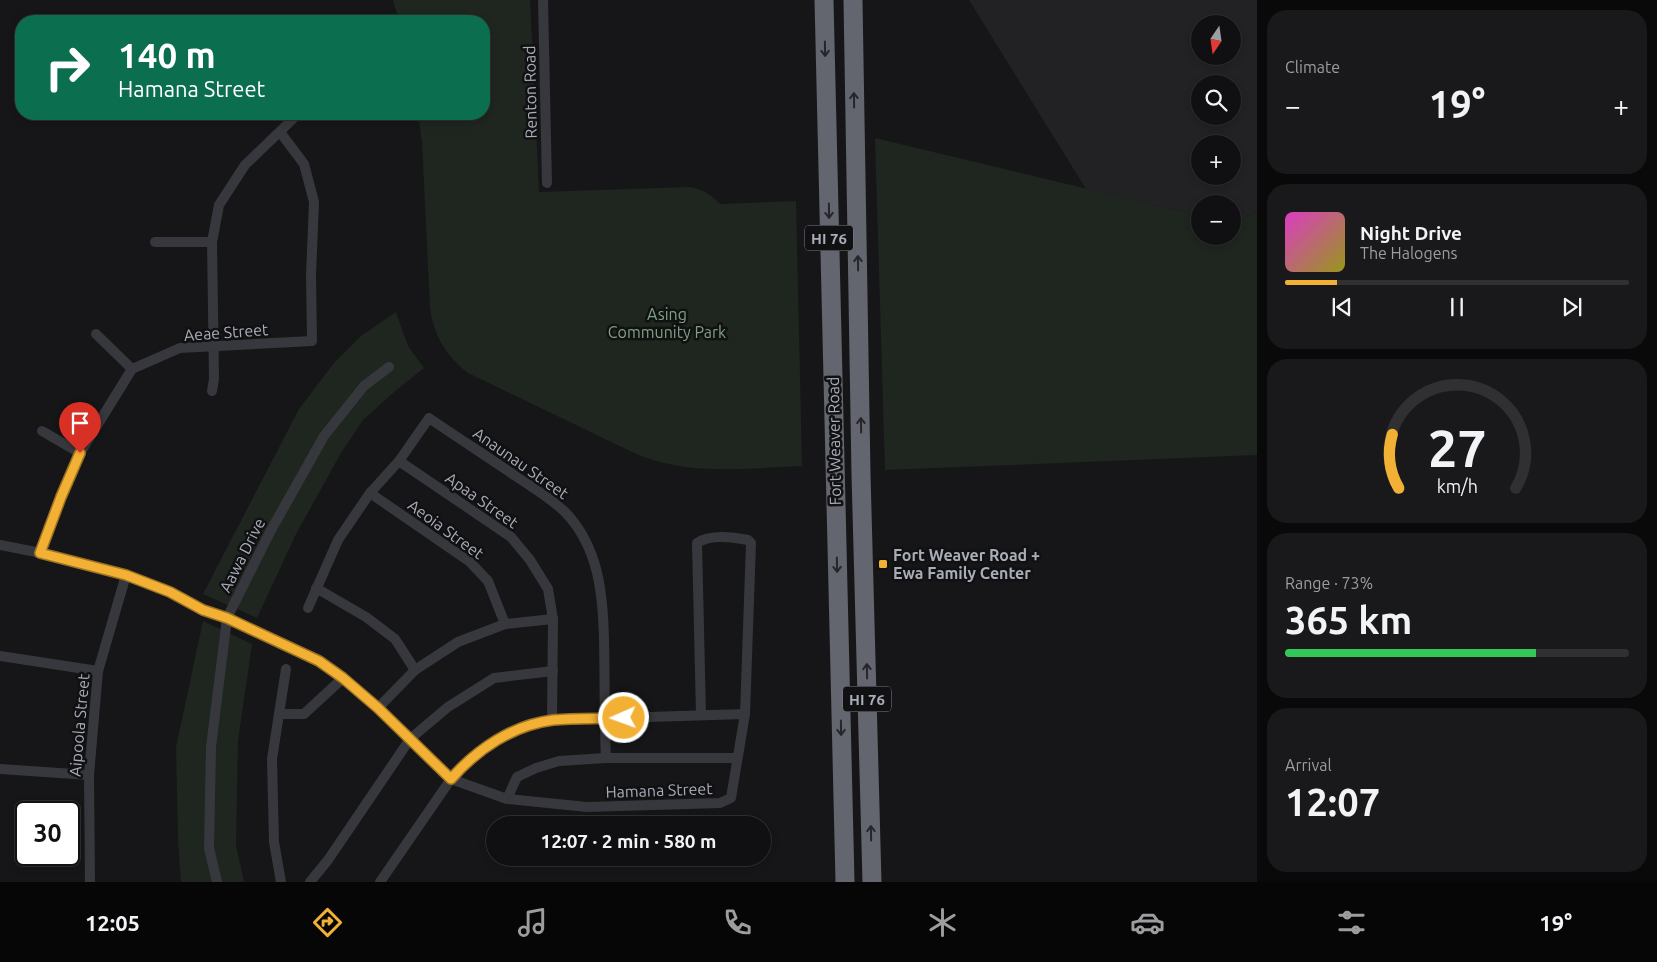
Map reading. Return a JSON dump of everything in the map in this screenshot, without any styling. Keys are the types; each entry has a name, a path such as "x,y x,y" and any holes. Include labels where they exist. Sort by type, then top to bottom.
{"highway":[{"name":"Fort Weaver Road","path":"824,0 845,882"},
{"name":"Fort Weaver Road","path":"853,0 872,882"}],"street":[{"name":"Renton Road","path":"543,0 547,183"},
{"path":"212,391 214,348 212,242 219,205 245,165 292,120"},
{"name":"Aeae Street","path":"132,368 180,348 214,348 312,341 311,275 314,202 304,164 280,132"},
{"path":"156,242 212,242"},
{"path":"40,553 80,453 132,368 96,334"},
{"name":"Aawa Drive","path":"217,882 209,848 211,747 227,618 270,532 324,436 364,386 389,367"},
{"name":"Anaunau Street","path":"399,461 429,418 544,495 566,512 580,531 590,549 604,610 606,758"},
{"path":"42,431 80,453"},
{"path":"308,608 338,540 370,493 399,461"},
{"name":"Apaa Street","path":"399,461 511,537 530,560 548,588 553,618 552,720"},
{"name":"Aeoia Street","path":"370,493 470,562 488,581 505,624"},
{"name":"Hamana Street","path":"0,545 126,575 170,592 203,610 227,618 319,661 343,678 378,708 451,779 507,799 587,807 720,803 731,798 745,714 751,543 748,540 717,537 701,540 697,543 701,715"},
{"name":"Aipoola Street","path":"90,882 89,774 98,671 126,575"},
{"path":"316,588 366,617 395,639 415,670"},
{"path":"378,708 415,670 458,642 505,624 553,618"},
{"path":"0,656 98,671"},
{"path":"281,882 274,842 272,759 286,669"},
{"path":"310,882 328,860 410,740 448,707 494,678 553,671"},
{"path":"280,714 304,714 343,678"},
{"path":"380,882 451,779 464,764 484,747 522,728 552,720 745,714"},
{"path":"507,799 517,777 536,768 559,761 606,758 737,758"},
{"path":"0,769 89,774"}],"shaded area":[{"path":"969,0 1257,0 1257,211 1241,220 1241,195 1191,195 1191,214 1086,189"}],"green space":[{"name":"Asing Community Park","path":"393,0 530,0 539,192 689,187 706,193 720,204 796,201 802,466 716,469 674,465 653,460 632,452 468,373 453,360 438,336 430,308 422,142 419,120 490,120 490,15 397,15"},
{"path":"875,138 1191,214 1191,245 1241,245 1241,220 1257,211 1257,455 885,470"},
{"path":"396,312 408,346 424,368 363,420 341,453 296,534 257,618 203,594 299,409 334,363 361,336"},
{"path":"203,621 252,644 238,741 236,845 244,882 181,882 176,747"}],"place":[{"name":"Fort Weaver Road + Ewa Family Center","path":"883,564"}],"route":[{"path":"80,453 40,553 126,575 170,592 203,610 227,618 319,661 343,678 378,708 451,779 464,764 484,747 522,728 552,720 624,718"}]}
